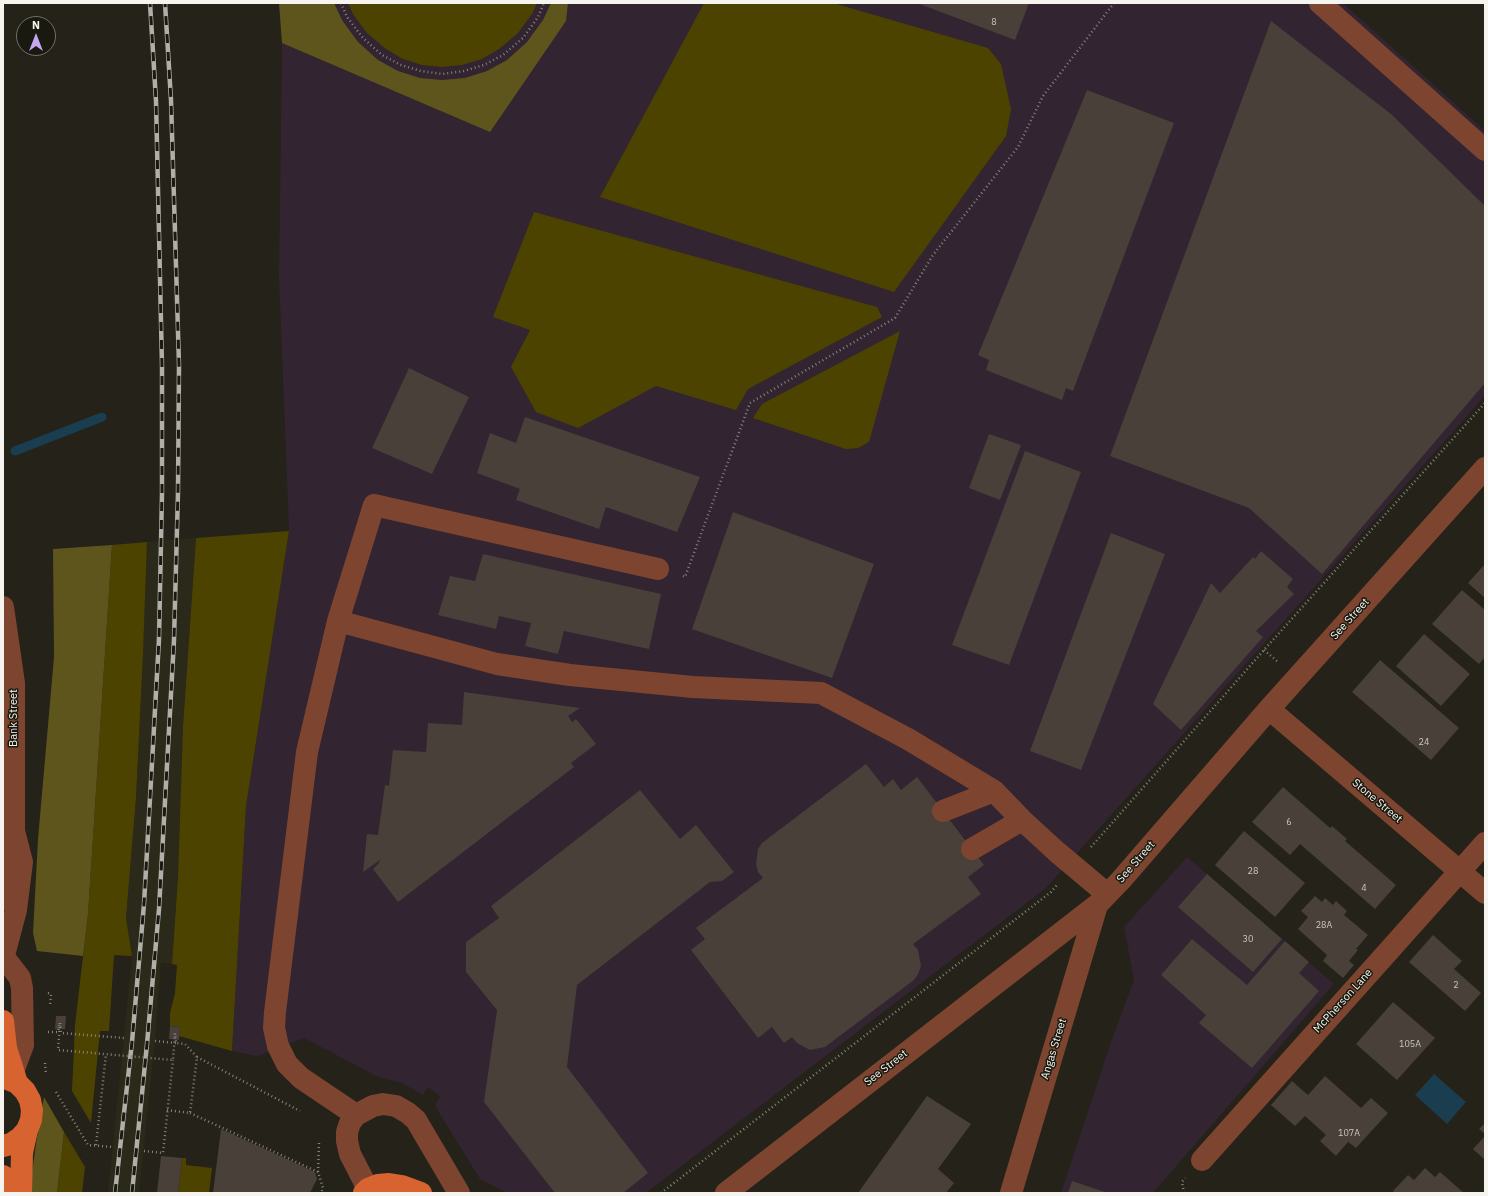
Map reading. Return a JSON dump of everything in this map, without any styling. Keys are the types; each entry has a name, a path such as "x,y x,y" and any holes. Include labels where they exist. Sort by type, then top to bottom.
{"main road":[{"path":"3,1021 11,1078 25,1090 30,1100 32,1110 31,1120 27,1130 22,1153 21,1193"},
{"path":"3,1146 11,1144 20,1138 27,1130"},
{"path":"3,1176 6,1193"},
{"path":"366,1191 378,1185 389,1184 402,1186 421,1193"}],"street":[{"path":"1320,3 1485,150"},
{"name":"See Street","path":"726,1193 1102,899 1485,468"},
{"path":"356,1115 301,1078 287,1064 278,1046 274,1028 307,752 338,621 374,505 658,569"},
{"name":"Bank Street","path":"3,606 14,683 14,831 6,862 3,902"},
{"path":"338,621 497,664 570,675 693,687 821,693 908,739 994,791 1022,820 1074,866 1102,899"},
{"name":"Stone Street","path":"1270,709 1485,893"},
{"path":"943,811 994,791"},
{"path":"972,849 1022,820"},
{"name":"Bank Street","path":"3,957 16,910 22,862 14,831"},
{"name":"McPherson Lane","path":"1202,1160 1485,843"},
{"name":"Angas Street","path":"1011,1193 1102,899"},
{"path":"3,957 20,978 22,988 23,1045 11,1078"},
{"path":"366,1191 354,1163 347,1141 347,1132 350,1123 356,1115 373,1106 383,1104 396,1106 408,1112 416,1120 459,1193"}],"path":[{"path":"341,3 347,17 363,38 382,55 401,65 421,72 442,74 464,72 484,65 503,55 523,38 538,17 544,3"},
{"path":"658,569 685,577 750,403 895,318 933,255 1018,146 1043,96 1114,3"},
{"path":"661,1193 1051,892 1264,650 1485,403"},
{"path":"60,1023 61,1033 124,1038"},
{"path":"47,1039 48,1032 58,1032 60,1023"},
{"path":"60,1023 58,1050 173,1060"},
{"path":"144,1151 163,1153 175,1033 176,1043"},
{"path":"155,1041 185,1044 197,1057 302,1112"},
{"path":"96,1146 106,1054"},
{"path":"190,1112 197,1057"},
{"path":"45,1061 48,1079"},
{"path":"54,1089 88,1144 114,1147"},
{"path":"168,1110 190,1112 318,1172 324,1188 321,1193"}],"shaded area":[{"path":"279,3 1343,3 1485,131 1485,396 1046,888 646,1193 507,1193 480,1179 435,1106 440,1096 428,1087 423,1095 402,1083 378,1077 304,1038 257,1056 232,1051 246,806 289,531 279,277 282,43"},
{"path":"279,3 334,3 342,20 358,42 378,60 398,71 420,78 442,80 465,78 487,71 507,60 527,42 543,20 551,3 568,3 566,21 490,132 282,43"},
{"path":"348,3 537,3 532,14 518,33 499,49 482,59 462,65 442,67 422,65 403,59 386,49 367,33 353,14"},
{"path":"704,3 833,3 988,48 1001,64 1011,109 1006,136 894,292 600,197"},
{"path":"534,212 877,307 882,317 748,389 736,410 656,386 578,428 536,412 511,367 530,330 493,317"},
{"path":"900,331 869,442 858,448 846,449 753,418 762,404"},
{"path":"289,531 246,806 232,1051 179,1036 180,1027 170,1026 170,1013 175,993 177,965 172,964 178,877 183,726 196,538"},
{"path":"196,538 183,726 178,877 172,964 161,963 155,1041 139,1193 108,1193 132,956 126,918 136,798 147,542"},
{"path":"147,542 136,798 126,918 132,956 114,955 109,1031 100,1031 91,1123 72,1091 75,1025 88,914 112,545"},
{"path":"112,545 88,914 83,956 37,951 33,933 38,839 54,657 53,549"},
{"path":"1187,857 1334,984 1153,1193 1061,1193 1111,1042 1134,980 1124,927"},
{"path":"44,1097 64,1132 57,1193 29,1193 37,1137"},
{"path":"64,1132 85,1167 82,1193 57,1193"},
{"path":"182,1158 186,1158 186,1165 212,1168 209,1193 178,1193"}],"water":[{"path":"1434,1074 1466,1102 1447,1124 1415,1095"}],"building":[{"path":"917,3 1029,3 1015,40"},
{"path":"1271,21 1391,114 1485,206 1485,383 1322,574 1249,508 1110,456"},
{"path":"1087,90 1174,123 1073,391 1066,388 1062,400 986,370 989,360 978,355"},
{"path":"409,368 469,397 432,474 372,448"},
{"path":"525,417 700,477 677,532 606,507 599,529 516,500 520,489 477,473 490,433 516,443"},
{"path":"989,434 1021,445 1000,500 969,488"},
{"path":"1025,451 1081,472 1009,665 952,645"},
{"path":"733,512 874,564 832,678 692,629"},
{"path":"1111,533 1165,554 1081,770 1030,751"},
{"path":"1261,551 1293,579 1287,587 1294,594 1256,631 1263,637 1181,730 1153,704 1211,583 1220,593 1253,557 1255,559"},
{"path":"483,554 661,594 649,649 564,631 558,654 525,646 531,623 499,616 496,629 438,615 450,576 475,581"},
{"path":"1485,564 1485,598 1468,583"},
{"path":"1462,590 1485,610 1485,657 1479,664 1432,624"},
{"path":"1424,634 1470,674 1441,706 1396,666"},
{"path":"1380,660 1459,728 1431,760 1352,692"},
{"path":"464,692 580,708 568,716 572,722 576,719 596,744 571,763 574,767 398,902 373,869 380,860 363,872 367,834 378,835 385,785 389,786 393,750 426,752 428,723 462,725"},
{"path":"866,764 884,787 893,779 901,790 917,777 984,865 968,877 981,894 913,944 918,950 921,966 914,980 825,1047 810,1050 797,1043 792,1037 784,1043 772,1027 758,1038 691,950 705,939 696,928 763,878 758,872 756,864 758,849 762,843"},
{"path":"1283,787 1330,828 1332,826 1347,839 1345,841 1396,885 1375,909 1300,844 1290,855 1252,822"},
{"path":"640,790 680,839 696,825 734,872 722,881 710,882 577,985 567,1067 648,1173 623,1193 555,1193 484,1102 497,1010 466,972 466,942 499,918 491,906"},
{"path":"1244,831 1305,883 1275,917 1215,865"},
{"path":"1207,874 1282,939 1253,972 1178,907"},
{"path":"1315,896 1322,902 1325,898 1333,905 1336,901 1347,911 1344,915 1368,935 1356,949 1358,950 1349,961 1354,965 1343,978 1323,961 1327,955 1298,929 1308,917 1301,911"},
{"path":"1433,935 1462,961 1454,969 1481,993 1465,1011 1409,962"},
{"path":"1192,939 1247,985 1285,941 1309,962 1299,973 1319,991 1252,1068 1199,1023 1206,1015 1161,975"},
{"path":"1393,1002 1435,1038 1397,1080 1356,1044"},
{"path":"56,1016 66,1016 65,1029 55,1029"},
{"path":"170,1026 180,1027 179,1040 169,1039"},
{"path":"1325,1076 1361,1108 1371,1098 1388,1113 1356,1148 1348,1142 1336,1156 1320,1141 1326,1135 1305,1116 1295,1126 1271,1105 1292,1081 1308,1095"},
{"path":"927,1096 971,1124 938,1169 954,1183 946,1193 858,1193"},
{"path":"1485,1123 1485,1134 1479,1129"},
{"path":"221,1129 315,1172 317,1179 310,1193 213,1193"},
{"path":"1485,1136 1485,1160 1473,1149"},
{"path":"161,1156 182,1158 178,1193 157,1193"},
{"path":"1425,1168 1435,1177 1440,1172 1464,1193 1395,1193 1393,1191 1408,1175 1414,1180"},
{"path":"1072,1181 1108,1193 1068,1193"}],"waterway":[{"path":"15,451 102,417"}],"railway":[{"path":"115,1193 132,1042 144,904 159,639 162,493 162,366 156,101 150,3"},
{"path":"132,1193 159,909 174,640 178,492 179,365 171,100 165,3"}]}
